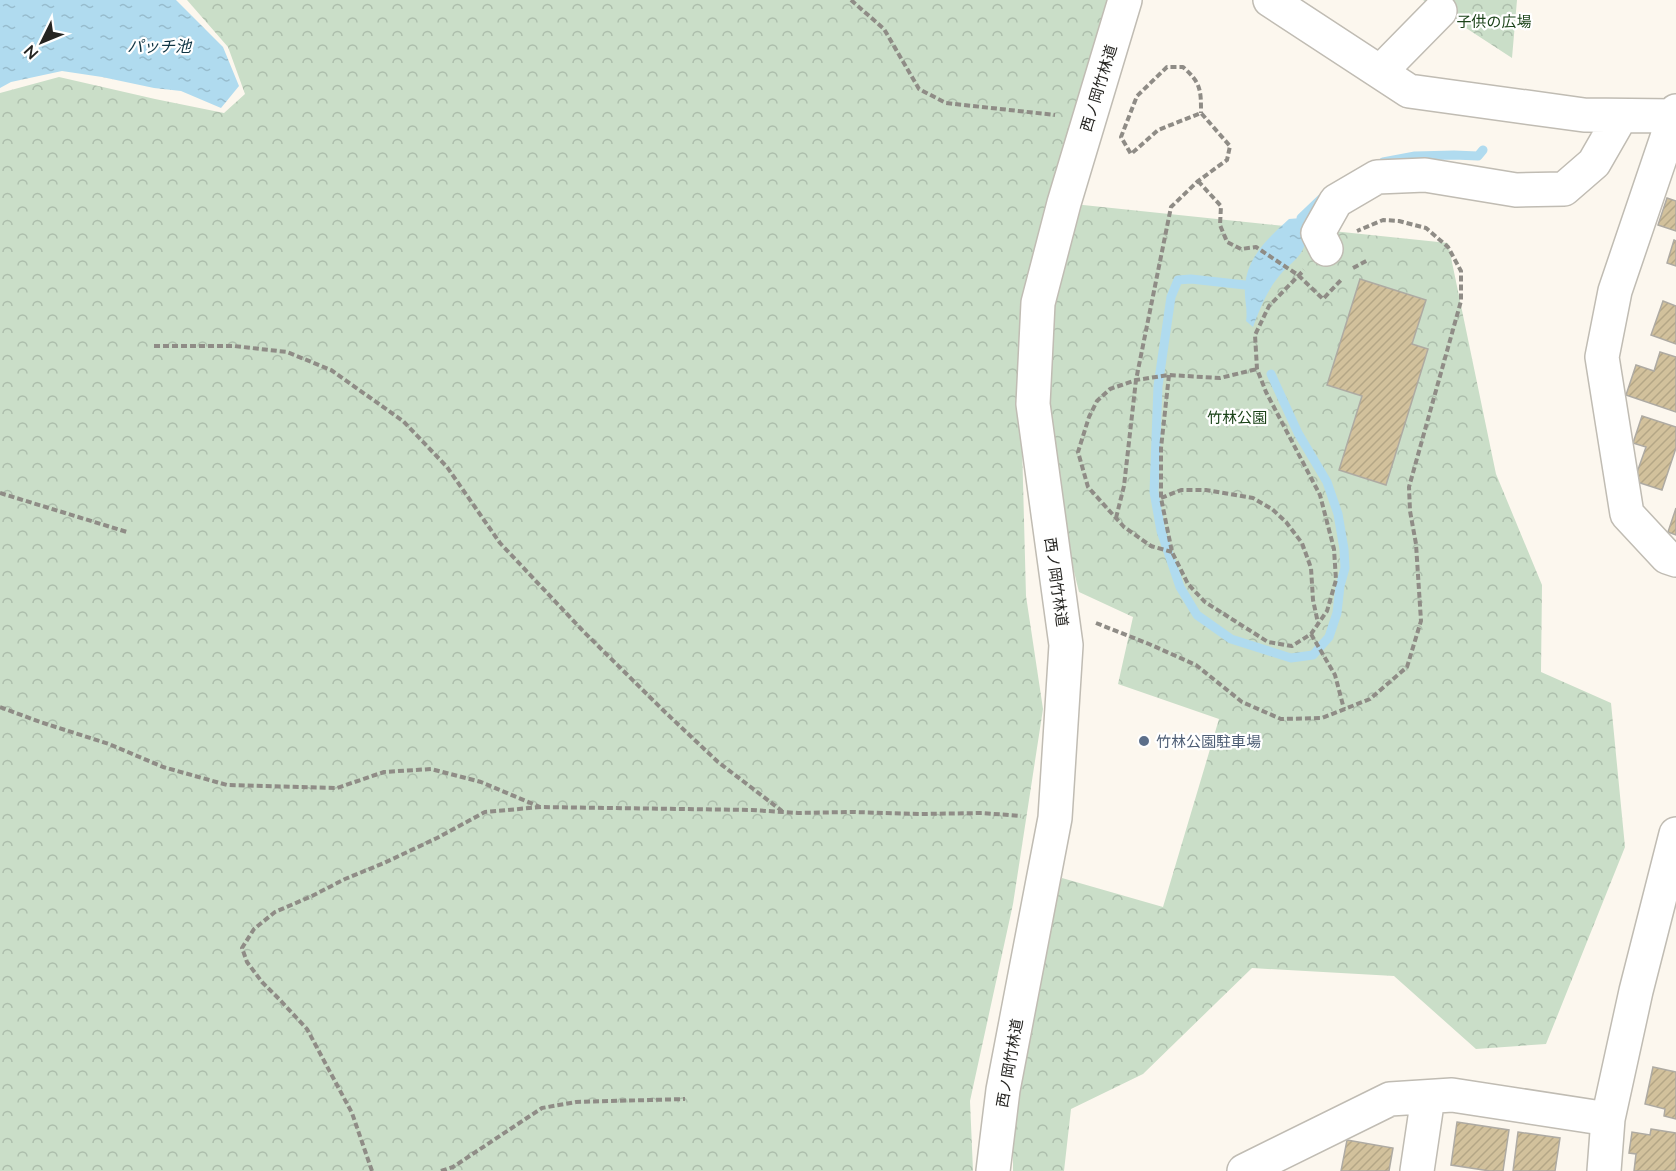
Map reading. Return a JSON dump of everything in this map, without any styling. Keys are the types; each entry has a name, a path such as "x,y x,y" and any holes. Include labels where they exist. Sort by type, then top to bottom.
{"street":[{"name":"西ノ岡竹林道","path":"993,1171 1003,1090 1055,819 1066,645 1034,404 1038,303 1064,202 1125,0"},
{"path":"1270,0 1409,91 1584,115 1621,116 1675,113 1615,291 1602,357 1627,514 1667,557 1676,560"},
{"path":"1380,72 1440,11"},
{"path":"1326,249 1318,233 1336,201 1377,177 1425,175 1516,190 1564,189 1594,163 1621,116"},
{"path":"1604,1171 1608,1119 1636,991 1676,834"},
{"path":"1244,1171 1390,1100 1452,1095 1608,1119"},
{"path":"1417,1171 1428,1097"}],"path":[{"path":"851,0 884,29 919,89 946,103 1089,119"},
{"path":"1116,518 1124,486 1136,380 1171,207 1198,181 1227,160 1230,146 1201,113 1201,94 1195,78 1183,67 1167,68 1137,96 1121,137 1131,154 1158,130 1201,113"},
{"path":"1198,181 1221,206 1220,225 1227,242 1241,249 1256,247 1298,275 1323,299 1345,276"},
{"path":"1061,610 1196,665 1242,702 1281,719 1322,718 1370,699 1407,667 1416,644 1421,621 1416,544 1410,511 1409,487 1461,301 1461,271 1448,247 1426,228 1399,221 1383,220 1337,237 1269,306 1255,334 1257,369 1266,392 1320,495 1334,549 1336,580 1327,611 1311,634 1292,646 1268,642 1205,602 1188,584 1172,552 1161,498 1161,448 1169,375"},
{"path":"1352,268 1368,260"},
{"path":"154,346 234,346 287,352 332,370 403,421 447,467 500,543 584,632 718,762 784,812"},
{"path":"1172,552 1151,546 1124,527 1088,487 1078,452 1089,417 1097,401 1110,389 1136,380 1169,375 1220,378 1257,369"},
{"path":"1161,498 1181,490 1206,490 1253,498 1272,508 1302,543 1311,568 1313,600 1318,624"},
{"path":"0,493 127,531"},
{"path":"1311,634 1335,675 1344,709"},
{"path":"0,707 109,744 163,767 227,785 338,788 384,772 431,769 481,782 541,807"},
{"path":"372,1171 352,1113 307,1029 262,982 247,962 243,948 254,928 275,912 437,838 485,812 541,807 921,814 982,813 1055,819"},
{"path":"441,1171 453,1167 542,1108 576,1102 685,1099"}],"green space":[{"path":"187,0 1107,0 1050,212 1021,406 1026,596 1043,709 1013,904 970,1101 973,1171 0,1171 0,93 59,77 224,113 245,94 228,47"},
{"name":"子供の広場","path":"1423,0 1517,0 1512,58"},
{"name":"竹林公園","path":"1064,203 1448,243 1496,474 1542,585 1541,672 1611,703 1625,847 1546,1044 1476,1049 1394,976 1252,968 1143,1074 1071,1109 1064,1171 1013,1171 1013,1090 1028,953 1062,878 1163,907 1219,719 1118,684 1133,617 1079,592 1033,404"}],"water":[{"name":"パッチ池","path":"0,0 176,0 223,47 239,86 221,108 181,91 62,71 11,82 0,88"},
{"path":"1301,218 1307,224 1305,245 1298,257 1272,285 1253,327 1246,321 1245,288 1249,267 1266,241 1281,226 1289,219"}],"building":[{"path":"1667,198 1676,201 1676,231 1658,225"},
{"path":"1674,240 1676,241 1676,266 1667,263"},
{"path":"1360,279 1426,300 1412,344 1428,349 1386,485 1339,470 1362,396 1327,385"},
{"path":"1663,301 1676,306 1676,344 1651,335"},
{"path":"1660,352 1676,357 1676,412 1626,395 1636,365 1654,371"},
{"path":"1642,416 1676,427 1676,448 1662,490 1634,481 1646,447 1633,443"},
{"path":"1676,508 1676,535 1668,532"},
{"path":"1653,1067 1676,1072 1676,1119 1664,1116 1665,1109 1645,1104"},
{"path":"1457,1122 1509,1130 1503,1171 1451,1165"},
{"path":"1651,1129 1676,1133 1676,1171 1634,1171 1636,1154 1629,1153 1632,1132 1650,1135"},
{"path":"1518,1132 1560,1138 1555,1171 1513,1171"},
{"path":"1347,1140 1393,1148 1389,1171 1341,1171"}],"waterway":[{"path":"1383,162 1415,156 1478,156 1483,150"},
{"path":"1301,218 1323,197"},
{"path":"1245,285 1191,279 1178,280 1171,297 1158,386 1154,492 1161,531 1180,587 1197,615 1231,639 1291,658 1313,655 1329,637 1337,613 1345,568 1344,549 1338,514 1327,482 1298,433 1271,374"}],"place":[{"name":"竹林公園駐車場","path":"1144,741"}]}
